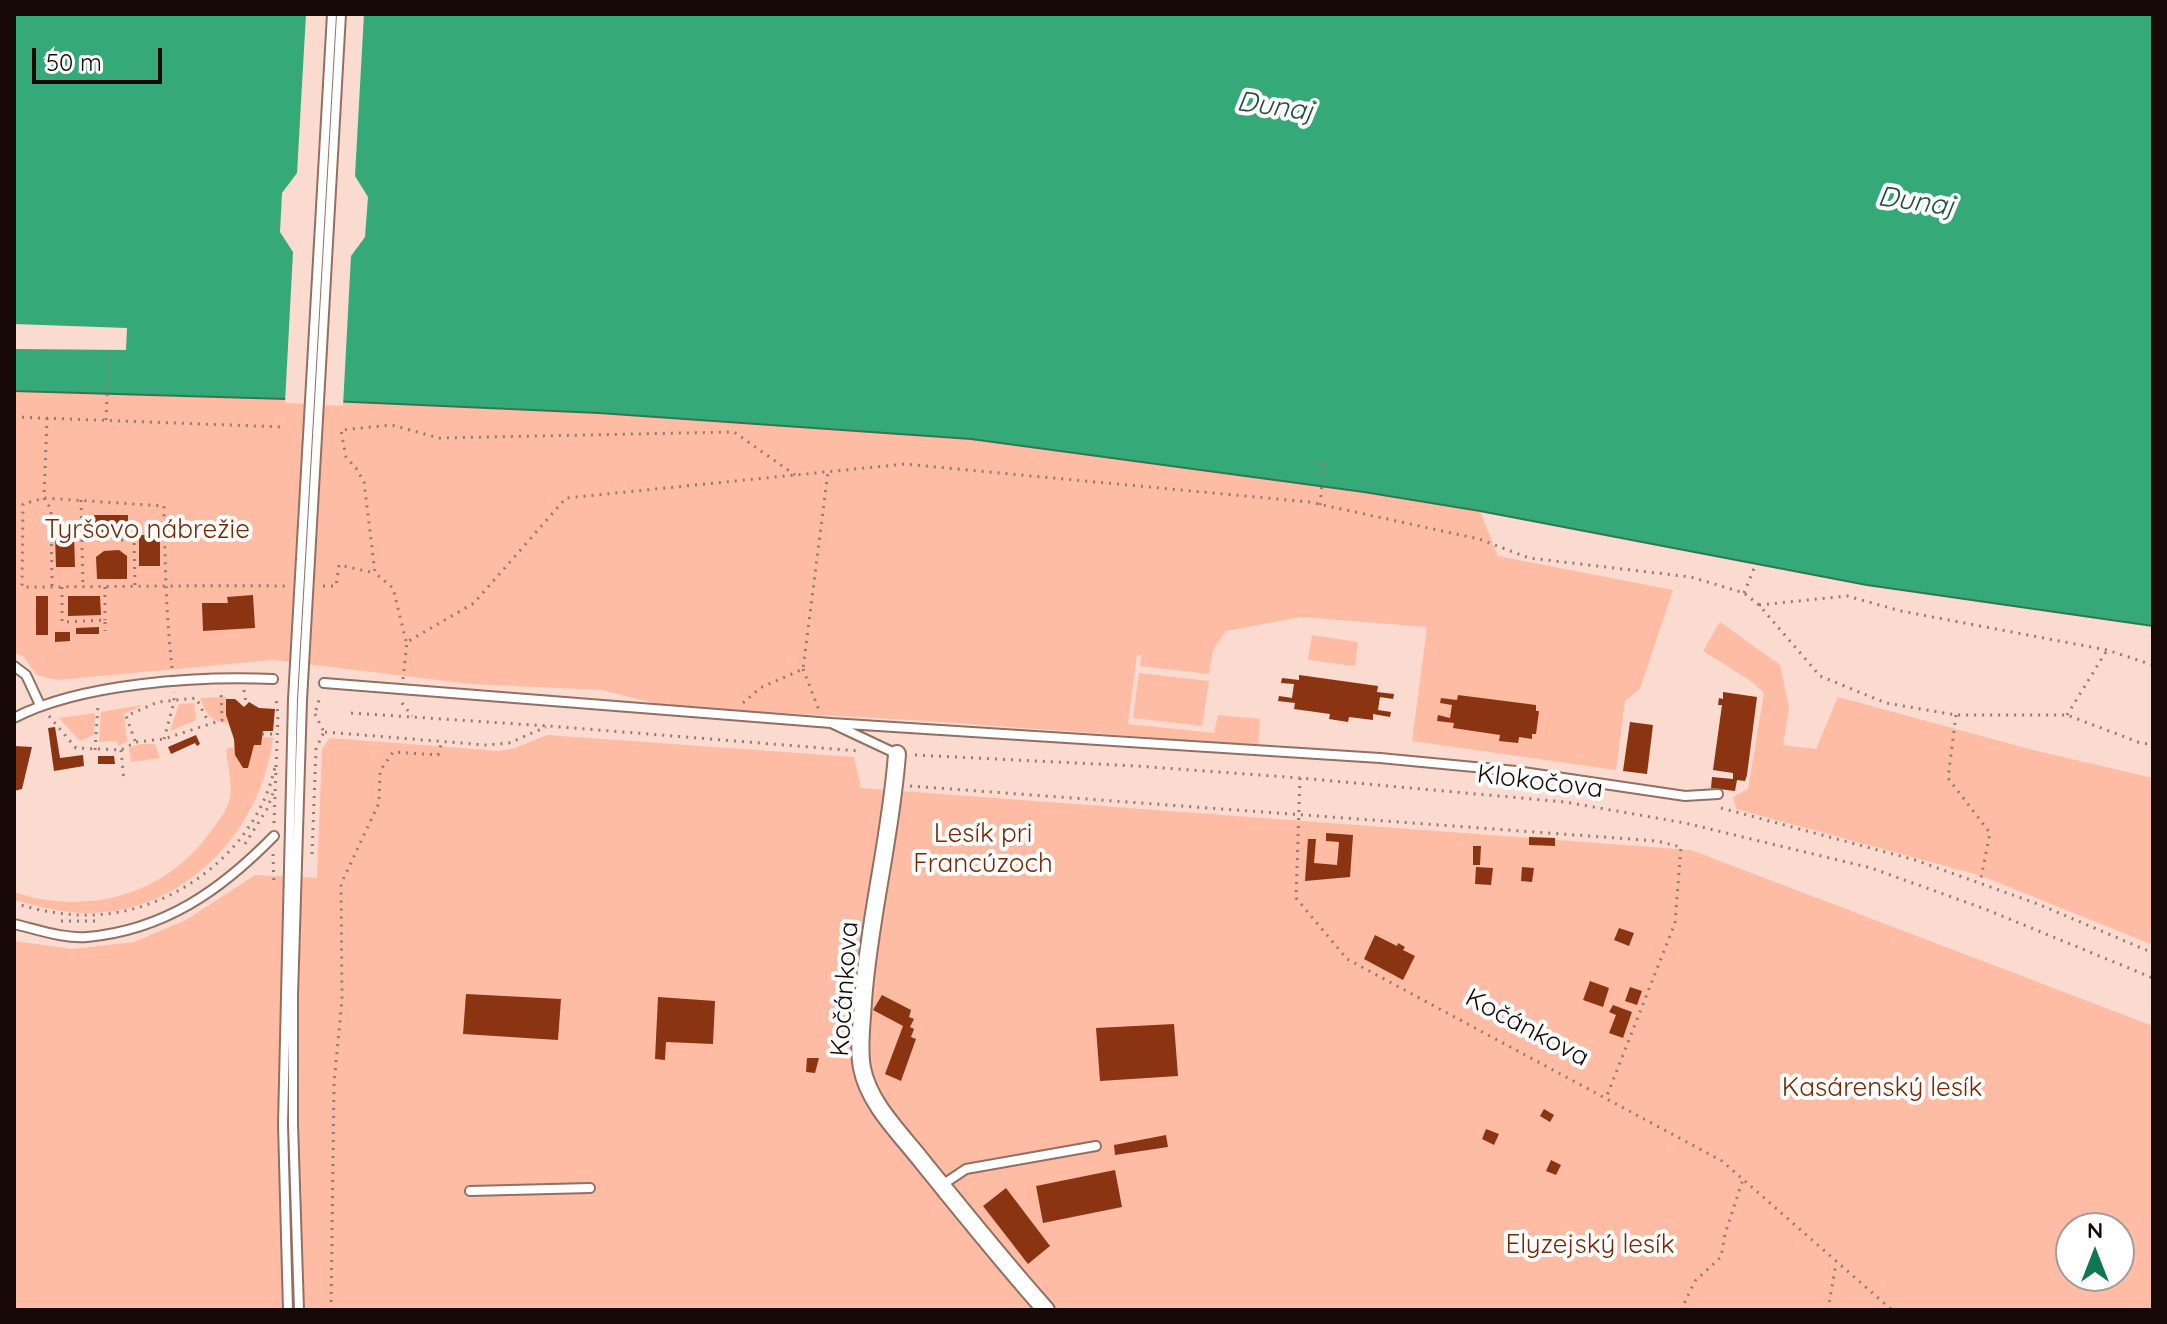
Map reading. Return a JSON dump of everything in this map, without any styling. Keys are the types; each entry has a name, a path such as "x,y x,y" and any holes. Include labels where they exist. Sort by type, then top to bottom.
{"street":[{"name":"Kočánkova","path":"897,754 884,867 867,957 860,1042 862,1068 868,1086 886,1115 997,1255 1046,1310"}],"lane":[{"path":"288,1310 283,1124 297,700 332,14"},
{"path":"297,700 341,14"},
{"path":"14,666 26,675 40,705"},
{"path":"14,718 40,705 99,692 221,678 273,679"},
{"name":"Klokočova","path":"324,683 827,723 1380,758 1516,771 1685,796 1718,794"},
{"path":"827,723 897,754"},
{"path":"14,924 85,937 147,925 194,904 245,865 274,836"},
{"path":"292,877 293,1124 299,1310"},
{"path":"942,1185 966,1169 1096,1146"},
{"path":"470,1191 590,1188"}],"path":[{"path":"106,420 109,351"},
{"path":"14,417 283,427"},
{"path":"47,418 44,498 51,509 52,587"},
{"path":"375,573 364,482 346,457 341,430 392,425 439,438 734,432 795,475"},
{"path":"1318,462 1330,463"},
{"path":"1320,505 1324,463"},
{"path":"407,642 474,603 566,498 905,464 1320,505 1479,539 1529,558 1691,577 1744,593 1759,605 1820,676 1886,703 1956,715 2067,715 2153,745"},
{"path":"827,723 803,669 828,472"},
{"path":"164,739 174,702 174,682 166,586 164,506 44,498 23,504 22,587 105,587 135,586 166,586 273,585"},
{"path":"81,500 83,587"},
{"path":"81,540 134,540 135,586"},
{"path":"336,586 339,565 375,573 393,588 407,642 402,690"},
{"path":"1744,593 1755,566"},
{"path":"14,567 22,567"},
{"path":"62,587 62,622 105,620"},
{"path":"105,587 105,631"},
{"path":"1759,605 1847,596 1901,611 2107,650 2153,665"},
{"path":"2067,715 2107,650"},
{"path":"729,716 760,688 803,669"},
{"path":"40,705 76,748 121,750 136,742 164,739 222,720 221,678"},
{"path":"95,750 99,692"},
{"path":"136,742 126,716 158,702 196,698 209,723"},
{"path":"276,699 276,784"},
{"path":"319,700 314,713 324,732"},
{"path":"244,845 267,809 276,784 281,757 282,709"},
{"path":"351,713 866,751"},
{"path":"1956,715 1948,778 1990,833 1980,883"},
{"path":"324,732 486,745 509,743 549,726"},
{"path":"311,863 316,749 324,732"},
{"path":"262,734 278,734"},
{"path":"331,1310 334,1084 342,999 341,884 379,803 380,771 393,752 438,755 442,741"},
{"path":"121,750 124,782"},
{"name":"Klokočova","path":"897,754 1300,778 1565,802 1700,826 1871,868 1985,909 2153,978"},
{"path":"14,903 62,914 94,915 155,902 184,888 230,852 246,833 261,808 277,757"},
{"name":"Kočánkova","path":"1300,778 1296,898 1347,959 1722,1161 1892,1310"},
{"path":"895,780 912,786 1657,841 1681,847 1675,923 1606,1098"},
{"path":"1712,805 1915,860 2153,953"},
{"path":"49,920 105,921"},
{"path":"1681,1310 1695,1281 1721,1257 1743,1179"},
{"path":"1828,1310 1836,1261"}],"green space":[{"name":"Tyršovo nábrežie","path":"14,391 599,413 971,439 1364,492 1480,511 1498,556 1673,590 1640,689 1625,701 1616,770 1412,741 1427,627 1301,617 1226,631 1213,650 1209,674 1140,666 1142,655 1137,655 1128,724 1214,733 1218,715 1260,719 1258,745 911,720 671,707 601,690 471,684 273,660 57,680 37,675 23,656 14,653"},
{"path":"1720,622 1780,665 1789,707 1783,745 1816,749 1838,697 2033,750 2153,778 2153,945 1982,876 1736,809 1733,797 1748,789 1764,693 1751,681 1703,651"},
{"path":"1312,635 1358,642 1355,666 1308,660"},
{"path":"1139,673 1209,681 1202,726 1133,718"},
{"path":"226,697 227,723 212,719 200,698"},
{"path":"194,703 196,720 170,731 179,704"},
{"path":"143,705 124,714 127,742 118,746 118,741 99,742 101,712"},
{"path":"95,713 94,735 80,741 59,718"},
{"path":"547,735 854,757 861,788 1691,850 2153,1026 2153,1310 14,1310 14,941 72,949 134,942 186,920 255,875 317,878 322,749 330,738 499,751"},
{"path":"262,737 273,738 266,772 253,805 235,835 212,861 185,883 155,899 121,910 77,913 14,900 14,892 68,902 95,901 146,886 169,873 190,856 227,808 231,786 226,749 235,747 235,755 243,768 248,768 254,745 261,745"},
{"path":"155,744 160,758 131,762 129,748"}],"water":[{"name":"Dunaj","path":"14,14 2153,14 2153,626 1867,585 1480,511 1364,492 971,439 599,413 14,391"}],"pier":[{"path":"306,14 364,14 355,176 368,197 365,237 351,256 343,406 285,403 293,252 280,232 282,193 297,173"},
{"path":"14,324 127,328 126,350 14,349"}],"building":[{"path":"94,515 128,515 128,534 95,535"},
{"path":"55,534 74,534 75,567 56,567"},
{"path":"139,535 160,535 160,566 139,566"},
{"path":"119,550 127,556 127,579 97,579 96,557 104,551"},
{"path":"253,595 255,628 203,631 202,603 228,603 227,597"},
{"path":"36,596 48,596 48,635 36,635"},
{"path":"68,596 100,596 101,615 68,616"},
{"path":"99,627 99,634 76,634 76,628"},
{"path":"55,632 70,632 70,641 55,642"},
{"path":"1299,675 1378,686 1377,692 1394,694 1393,699 1380,697 1378,710 1391,712 1390,717 1373,714 1373,720 1349,717 1348,722 1329,719 1330,714 1294,709 1295,703 1278,701 1279,696 1292,698 1294,684 1281,683 1282,678 1299,680"},
{"path":"1723,692 1757,697 1747,775 1745,781 1737,780 1735,791 1711,788 1712,777 1733,779 1733,773 1713,770 1722,705 1718,705 1719,698 1723,699"},
{"path":"1458,695 1536,705 1536,711 1539,711 1536,734 1532,734 1532,739 1519,737 1518,743 1499,741 1500,735 1453,728 1454,723 1437,721 1438,715 1450,718 1452,705 1440,703 1441,698 1457,700"},
{"path":"226,699 235,699 244,707 249,702 259,708 275,709 273,731 263,731 261,745 254,745 248,768 243,768 235,755 234,739 226,715"},
{"path":"1630,722 1653,725 1647,774 1623,771"},
{"path":"55,727 60,758 83,755 84,766 54,771 48,728"},
{"path":"196,735 200,744 197,746 195,743 171,754 168,747"},
{"path":"14,746 32,747 22,789 14,791"},
{"path":"98,756 114,756 115,764 98,764"},
{"path":"1326,833 1353,835 1350,877 1305,881 1308,839 1316,839 1314,863 1337,865 1339,842 1326,841"},
{"path":"1529,837 1555,838 1555,846 1529,845"},
{"path":"1473,846 1481,846 1480,865 1473,865"},
{"path":"1476,867 1493,868 1491,885 1475,884"},
{"path":"1522,867 1534,868 1532,882 1521,881"},
{"path":"1619,928 1634,933 1629,946 1614,940"},
{"path":"1375,935 1397,946 1398,943 1405,947 1403,950 1415,956 1403,980 1364,959"},
{"path":"1590,981 1609,988 1603,1007 1583,1000"},
{"path":"1630,987 1642,991 1637,1005 1625,1001"},
{"path":"466,994 561,999 558,1040 463,1034"},
{"path":"882,995 911,1010 909,1017 914,1019 910,1027 914,1029 911,1037 916,1039 901,1081 885,1074 903,1026 873,1010"},
{"path":"658,997 715,1001 713,1044 666,1042 665,1060 655,1059"},
{"path":"1613,1005 1632,1012 1623,1038 1609,1033 1616,1015 1609,1012"},
{"path":"1174,1024 1178,1076 1100,1081 1096,1028"},
{"path":"807,1058 819,1058 815,1073 806,1072"},
{"path":"1544,1109 1554,1115 1550,1122 1540,1116"},
{"path":"1486,1129 1499,1134 1494,1145 1482,1139"},
{"path":"1166,1135 1168,1147 1115,1155 1114,1145"},
{"path":"1551,1160 1561,1165 1556,1175 1546,1171"},
{"path":"1115,1170 1122,1207 1043,1223 1036,1186"},
{"path":"1006,1188 1050,1246 1028,1264 983,1206"}],"park label":[{"name":"Lesík pri Francúzoch","path":"983,849"},
{"name":"Kasárenský lesík","path":"1882,1088"},
{"name":"Elyzejský lesík","path":"1590,1245"}]}
